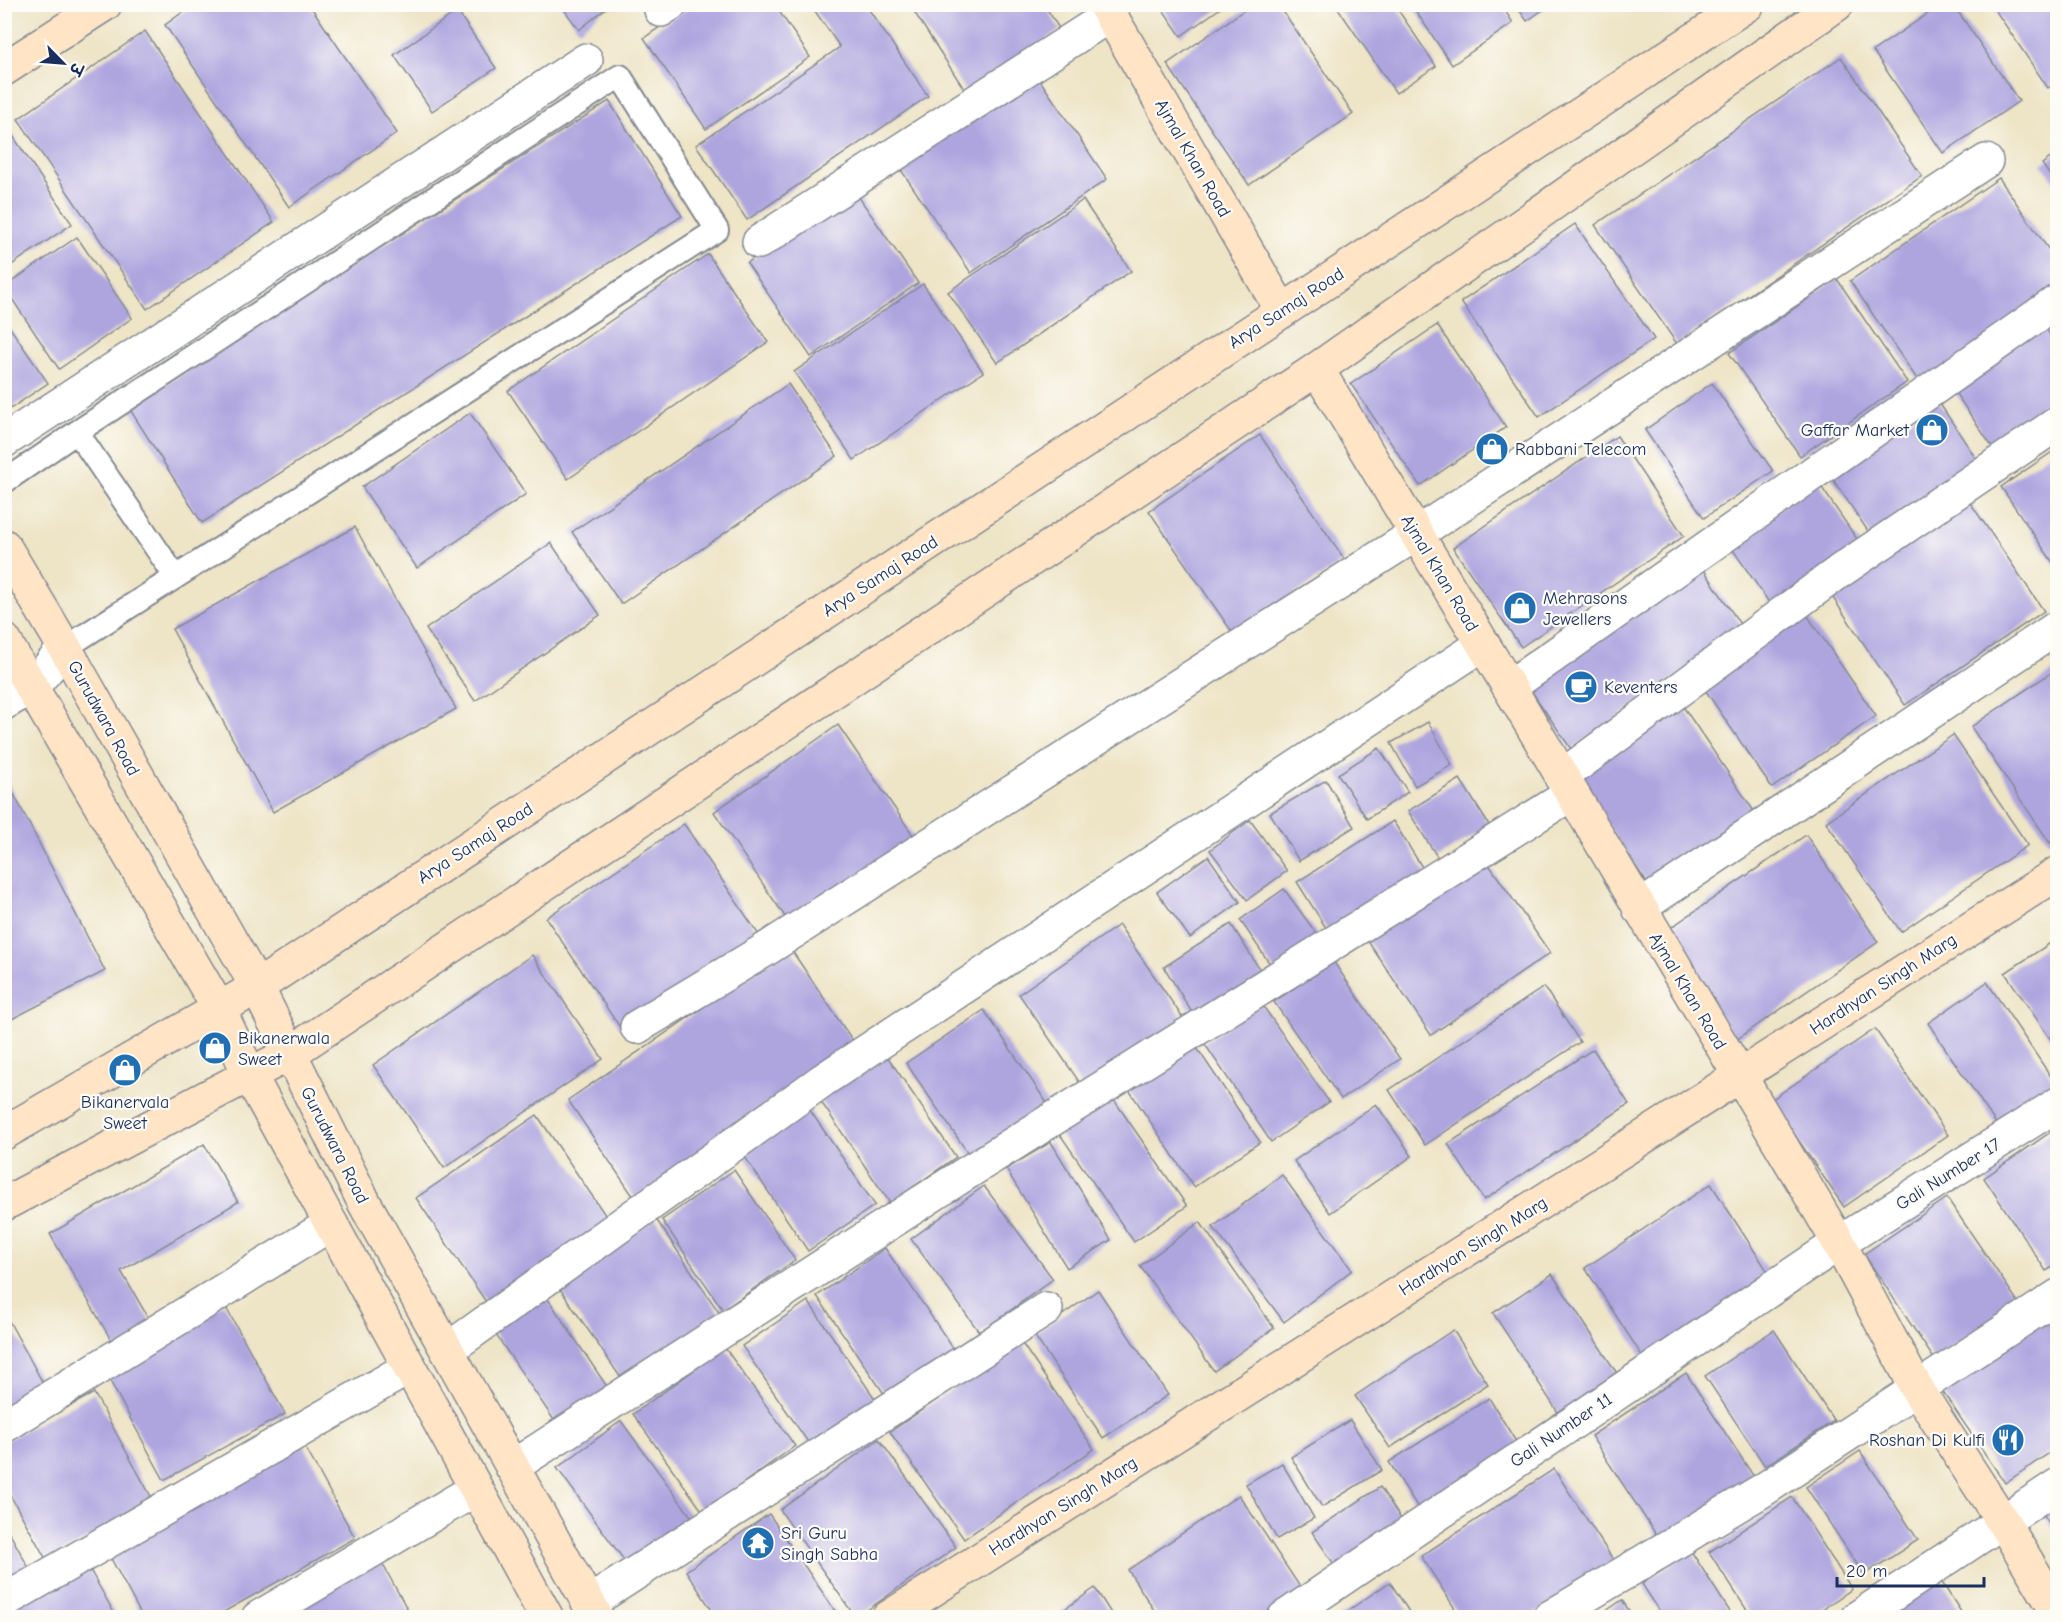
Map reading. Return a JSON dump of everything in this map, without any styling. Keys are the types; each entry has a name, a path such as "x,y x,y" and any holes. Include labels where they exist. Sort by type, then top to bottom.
{"street":[{"path":"4,69 105,4"},
{"name":"Arya Samaj Road","path":"4,1133 257,987 1748,4"},
{"path":"4,1204 289,1054 1317,369 1837,4"},
{"path":"759,242 1107,10"},
{"name":"Ajmal Khan Road","path":"1107,10 1282,311"},
{"path":"4,441 586,60"},
{"path":"637,1027 760,953 1416,534 1986,161"},
{"path":"1509,687 2058,301"},
{"name":"Ajmal Khan Road","path":"1317,369 1839,1243 1917,1389 2003,1522 2058,1613"},
{"path":"512,1467 1566,786 1840,571 2058,423"},
{"name":"Gurudwara Road","path":"4,546 65,648 257,987 365,1204 593,1610"},
{"path":"1639,908 2058,627"},
{"path":"4,640 18,695 219,1010 250,1076 547,1617"},
{"path":"447,1350 823,1080 1483,644"},
{"path":"18,695 65,648"},
{"name":"Hardhyan Singh Marg","path":"888,1617 2058,873"},
{"name":"Gali Number 17","path":"1839,1243 2058,1104"},
{"path":"4,1426 331,1224"},
{"name":"Gali Number 11","path":"1284,1617 1839,1243"},
{"path":"1549,1617 1763,1490 2058,1296"},
{"path":"593,1610 1046,1309"},
{"path":"4,1601 410,1367"},
{"path":"1857,1617 2058,1485"},
{"path":"258,1617 476,1489"}],"lane":[{"path":"4,482 620,76 717,230 65,648"},
{"path":"77,432 175,576"}],"building":[{"path":"194,4 309,4 397,133 289,207 165,25"},
{"path":"560,4 611,4 579,30"},
{"path":"810,4 865,4 928,96 747,220 696,145 840,47"},
{"path":"909,4 1044,4 1060,30 966,92"},
{"path":"1159,4 1226,4 1181,36"},
{"path":"1253,4 1278,4 1353,114 1249,185 1167,64"},
{"path":"1335,4 1394,4 1436,66 1396,93"},
{"path":"1411,4 1501,4 1513,23 1452,65"},
{"path":"1515,4 1551,4 1527,21"},
{"path":"1942,4 1953,4 2019,101 1943,153 1873,51"},
{"path":"1991,4 2058,4 2058,81 2048,88"},
{"path":"692,5 775,5 810,57 706,129 644,38"},
{"path":"457,11 496,68 432,111 394,55"},
{"path":"145,31 274,222 147,309 18,119"},
{"path":"1841,57 1922,176 1677,344 1595,225"},
{"path":"1033,70 1107,179 971,273 897,164"},
{"path":"609,101 682,216 202,523 129,408"},
{"path":"9,130 72,224 4,270 4,133"},
{"path":"2058,153 2058,187 2042,164"},
{"path":"1999,178 2058,263 2058,292 1921,385 1850,281"},
{"path":"854,190 918,283 811,357 747,263"},
{"path":"1083,200 1131,271 997,363 948,292"},
{"path":"1575,224 1654,339 1539,417 1461,302"},
{"path":"77,237 132,318 59,369 4,287"},
{"path":"708,254 768,342 568,479 508,391"},
{"path":"1837,279 1907,382 1800,456 1729,353"},
{"path":"923,284 983,372 854,460 794,372"},
{"path":"4,319 48,383 4,413"},
{"path":"1437,325 1506,427 1420,486 1351,384"},
{"path":"2044,326 2058,346 2058,408 1995,451 1952,388"},
{"path":"1712,383 1773,471 1704,518 1645,430"},
{"path":"788,384 837,456 621,604 572,532"},
{"path":"1938,401 1981,466 1874,540 1830,475"},
{"path":"470,413 526,494 417,568 362,487"},
{"path":"1260,435 1345,560 1234,635 1149,511"},
{"path":"1617,436 1684,536 1521,647 1453,548"},
{"path":"2058,448 2058,570 2001,487"},
{"path":"1818,482 1861,545 1772,607 1729,544"},
{"path":"1965,495 2044,611 1905,705 1827,589"},
{"path":"355,527 456,709 273,812 172,629"},
{"path":"551,543 600,615 475,701 426,629"},
{"path":"1700,564 1744,630 1571,749 1526,683"},
{"path":"1805,612 1876,716 1772,788 1701,684"},
{"path":"2058,668 2058,838 2050,843 1971,727"},
{"path":"1680,702 1756,814 1649,886 1574,775"},
{"path":"1428,722 1452,765 1415,786 1391,743"},
{"path":"838,725 917,841 792,927 714,812"},
{"path":"1953,735 2028,845 1901,932 1826,822"},
{"path":"1379,748 1408,792 1367,819 1338,774"},
{"path":"4,775 105,971 4,1023"},
{"path":"1460,779 1489,825 1438,858 1408,811"},
{"path":"1326,780 1354,827 1299,861 1270,813"},
{"path":"1250,820 1287,871 1247,900 1210,850"},
{"path":"1393,821 1427,875 1331,936 1297,882"},
{"path":"684,824 759,935 621,1029 546,918"},
{"path":"1806,835 1878,942 1736,1040 1663,933"},
{"path":"1481,853 1550,953 1431,1035 1363,934"},
{"path":"1208,856 1240,902 1190,938 1157,892"},
{"path":"1284,889 1319,937 1274,970 1240,920"},
{"path":"1231,924 1267,981 1199,1024 1164,967"},
{"path":"1119,925 1185,1021 1084,1089 1019,994"},
{"path":"2058,938 2058,1050 2005,973"},
{"path":"790,948 857,1047 635,1199 568,1100"},
{"path":"532,955 603,1059 444,1168 373,1065"},
{"path":"1333,961 1400,1059 1341,1099 1274,1002"},
{"path":"1987,982 2058,1087 1999,1128 1928,1023"},
{"path":"1544,987 1580,1042 1425,1145 1389,1090"},
{"path":"1261,1003 1329,1102 1271,1142 1204,1043"},
{"path":"984,1010 1049,1106 972,1159 906,1063"},
{"path":"1875,1029 1948,1135 1844,1207 1771,1100"},
{"path":"1193,1042 1260,1142 1194,1187 1127,1087"},
{"path":"1593,1049 1629,1104 1484,1200 1448,1144"},
{"path":"885,1053 956,1157 890,1203 819,1099"},
{"path":"1112,1097 1187,1206 1134,1242 1059,1133"},
{"path":"1376,1104 1412,1156 1330,1213 1294,1161"},
{"path":"809,1109 875,1205 808,1251 743,1154"},
{"path":"537,1115 610,1222 488,1305 416,1198"},
{"path":"2058,1127 2058,1264 2046,1271 1984,1178"},
{"path":"1051,1142 1111,1240 1067,1268 1006,1169"},
{"path":"204,1144 238,1202 121,1271 156,1331 118,1352 50,1234"},
{"path":"734,1170 795,1260 723,1310 662,1220"},
{"path":"1282,1175 1352,1270 1284,1322 1213,1227"},
{"path":"1711,1184 1772,1278 1646,1362 1585,1268"},
{"path":"984,1186 1053,1279 980,1333 911,1239"},
{"path":"1947,1198 2018,1302 1934,1359 1864,1254"},
{"path":"656,1219 720,1314 623,1381 558,1286"},
{"path":"1200,1222 1274,1328 1214,1371 1140,1266"},
{"path":"885,1248 957,1354 889,1401 817,1296"},
{"path":"1552,1274 1622,1381 1563,1420 1493,1313"},
{"path":"1098,1290 1168,1395 1103,1438 1034,1335"},
{"path":"544,1293 610,1391 558,1426 492,1329"},
{"path":"808,1301 878,1403 812,1448 742,1346"},
{"path":"224,1304 285,1414 164,1480 104,1370"},
{"path":"4,1312 44,1385 4,1407"},
{"path":"2047,1319 2058,1335 2058,1447 2005,1483 1942,1391"},
{"path":"1453,1330 1488,1384 1390,1448 1355,1396"},
{"path":"1774,1330 1834,1421 1765,1466 1705,1376"},
{"path":"1021,1342 1094,1449 964,1539 890,1432"},
{"path":"725,1348 795,1446 703,1512 633,1414"},
{"path":"1686,1373 1758,1483 1663,1545 1591,1436"},
{"path":"94,1393 154,1502 47,1561 4,1484 4,1442"},
{"path":"1489,1398 1520,1448 1420,1511 1389,1462"},
{"path":"1350,1420 1382,1470 1322,1507 1291,1457"},
{"path":"621,1421 693,1519 629,1567 557,1468"},
{"path":"879,1439 956,1547 856,1618 780,1510"},
{"path":"303,1443 355,1538 213,1618 143,1618 107,1551"},
{"path":"1860,1451 1918,1540 1864,1575 1806,1487"},
{"path":"1282,1463 1314,1518 1277,1539 1246,1484"},
{"path":"1554,1469 1614,1561 1527,1618 1461,1618 1421,1556"},
{"path":"1380,1487 1407,1528 1340,1573 1312,1532"},
{"path":"1239,1495 1306,1596 1274,1618 1159,1618 1128,1570"},
{"path":"2058,1495 2058,1536 2039,1508"},
{"path":"1792,1497 1852,1589 1809,1618 1752,1618 1709,1552"},
{"name":"Sri Guru Singh Sabha","path":"769,1514 840,1618 717,1618 686,1571"},
{"path":"4,1523 31,1572 4,1587"},
{"path":"1691,1551 1734,1618 1664,1618 1642,1584"},
{"path":"85,1561 117,1618 5,1618 5,1606"},
{"path":"381,1561 412,1618 279,1618"},
{"path":"1939,1578 1965,1618 1878,1618"},
{"path":"1390,1582 1413,1618 1337,1618"},
{"path":"1095,1588 1114,1618 1052,1618"},
{"path":"1622,1600 1634,1618 1596,1618"}],"place":[{"name":"Gaffar Market","path":"1932,430"},
{"name":"Rabbani Telecom","path":"1492,449"},
{"name":"Mehrasons Jewellers","path":"1520,608"},
{"name":"Keventers","path":"1581,687"},
{"name":"Bikanerwala Sweet","path":"215,1048"},
{"name":"Bikanervala Sweet","path":"125,1070"},
{"name":"Roshan Di Kulfi","path":"2008,1440"},
{"name":"Sri Guru Singh Sabha","path":"758,1543"}]}
